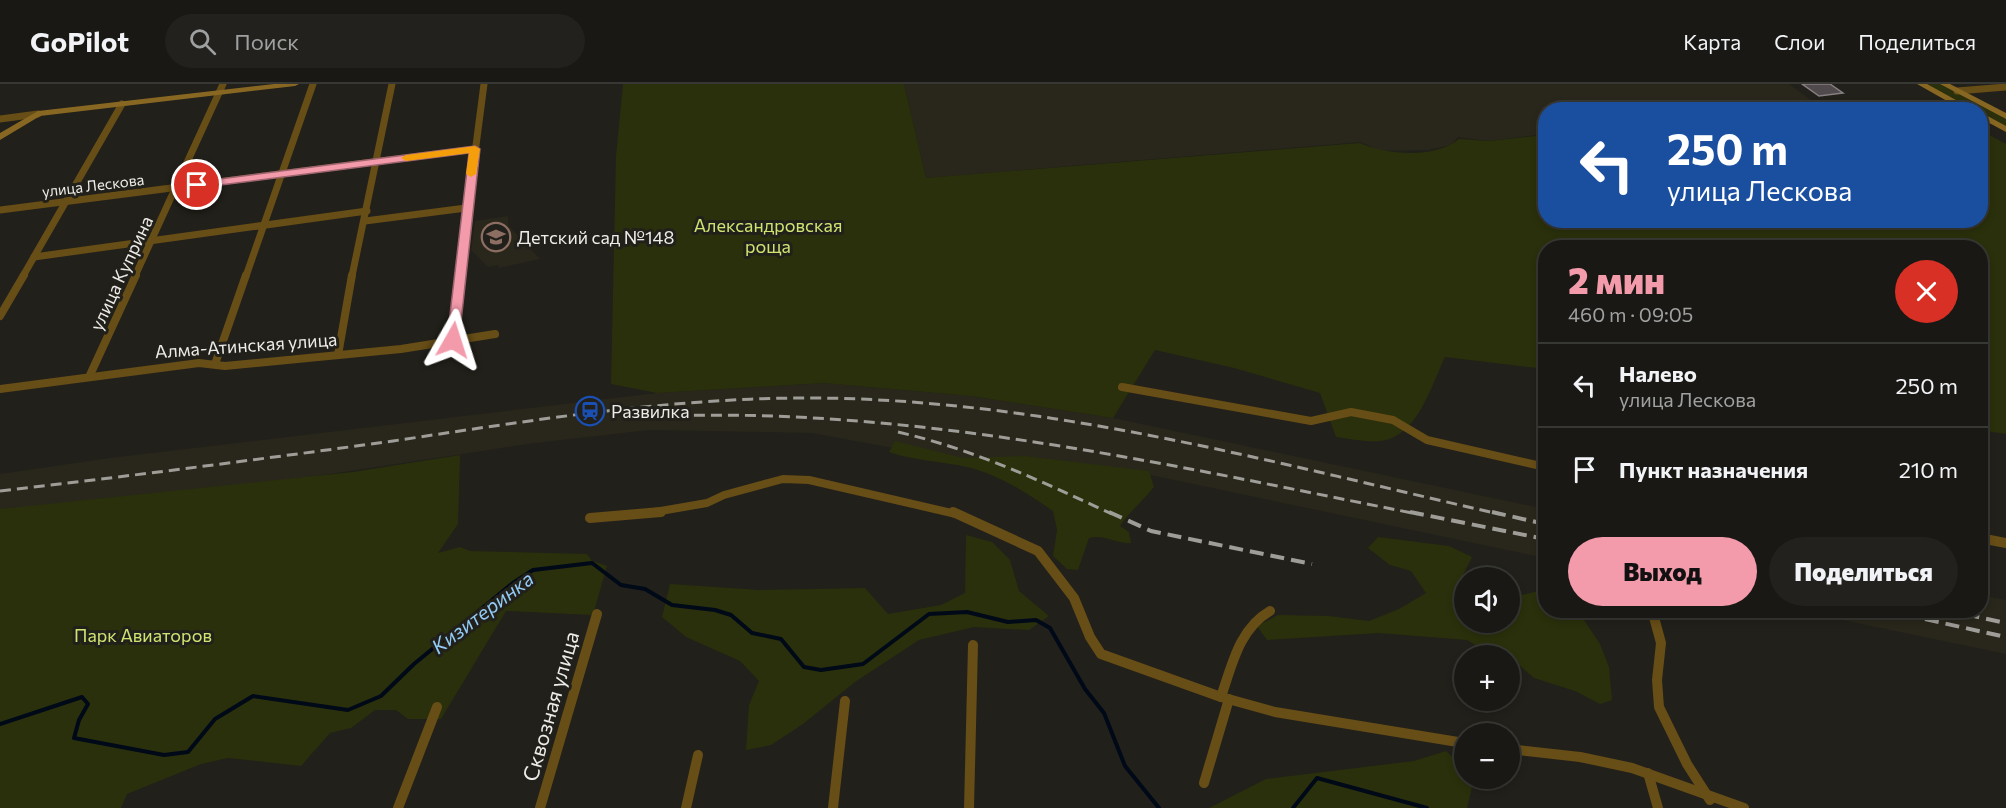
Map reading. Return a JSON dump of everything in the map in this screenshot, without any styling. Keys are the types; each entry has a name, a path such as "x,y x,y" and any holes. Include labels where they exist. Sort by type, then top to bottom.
{"main road":[{"path":"0,137 38,114 122,104 221,88 295,84"},
{"path":"1921,84 1955,102"},
{"path":"1944,84 1979,102"},
{"path":"1988,107 2006,116"},
{"path":"1988,119 2006,129"}],"street":[{"path":"215,364 313,84"},
{"path":"338,355 345,310 392,84"},
{"path":"453,340 466,208 484,84"},
{"path":"1957,91 2006,87"},
{"name":"улица Куприна","path":"90,375 221,88"},
{"path":"0,316 122,104"},
{"path":"0,118 38,114"},
{"name":"улица Лескова","path":"0,210 475,149"},
{"path":"365,221 466,208"},
{"path":"34,257 367,211"},
{"name":"Алма-Атинская улица","path":"0,389 90,375 215,364 225,366 338,355 495,334"},
{"path":"1122,387 1311,421 1351,412 1392,420 1427,440 1538,465"},
{"path":"590,518 664,512 707,503 724,495 783,479 809,480 950,511 1038,551 1074,598 1090,638 1101,654 1225,698 1275,712 1454,741"},
{"path":"1988,540 2006,543"},
{"path":"1204,783 1225,698 1248,628 1259,616 1270,611"},
{"name":"Сквозная улица","path":"540,808 597,614"},
{"path":"1654,618 1661,643 1657,680 1659,707 1688,764 1710,800"},
{"path":"969,808 973,645"},
{"path":"833,808 845,701"},
{"path":"398,808 423,749 437,707"},
{"path":"1520,751 1601,760 1648,773 1710,800 1744,808"},
{"path":"686,808 698,755"},
{"path":"1648,773 1658,808"}],"shaded area":[{"path":"904,84 1789,84 1813,102 1538,102 1538,135 1488,141 1458,137 1451,145 1428,150 1381,151 1361,142 926,178"},
{"name":"Детский сад №148","path":"508,216 508,225 540,259 499,268 499,265 488,267 471,250 475,221"},
{"path":"824,383 971,396 1113,418 1538,508 1538,557 1117,468 969,462 812,433 649,430 535,443 0,524 0,474 110,458 657,393"},
{"path":"1988,597 2006,600 2006,654 1833,618 1988,618"}],"green space":[{"name":"Александровская роща","path":"623,84 904,84 926,178 1360,143 1383,150 1411,153 1437,150 1459,139 1489,141 1538,136 1538,228 1988,228 1988,134 2006,144 2006,434 1988,431 1988,240 1538,240 1538,368 1445,357 1424,403 1411,424 1392,438 1379,441 1336,437 1320,393 1234,368 1155,350 1113,418 971,396 824,383 657,393 611,384 616,156"},
{"path":"1925,84 1940,84 1974,102 1960,102"},
{"path":"1988,109 2006,119 2006,127 1988,117"},
{"path":"895,441 963,458 1024,456 1149,471 1154,487 1120,526 1129,532 1131,543 1100,537 1089,538 1078,570 1067,569 1053,556 1057,530 1053,511 1012,485 979,470 889,452"},
{"name":"Парк Авиаторов","path":"460,455 458,524 438,553 460,547 470,551 587,554 592,561 607,566 593,615 506,611 441,719 408,719 396,710 375,710 351,728 330,733 301,766 228,758 201,764 127,794 121,808 0,808 0,509 353,472"},
{"path":"966,535 992,542 1010,560 1019,591 1049,616 1029,630 974,627 919,640 855,682 803,724 771,745 746,750 749,705 759,681 740,661 686,637 662,617 670,584 760,590 865,588 888,614 941,605 965,593"},
{"path":"1378,537 1449,546 1472,557 1467,567 1454,567 1454,633 1520,633 1520,595 1538,591 1538,618 1583,618 1600,644 1609,667 1612,700 1600,704 1575,691 1534,678 1520,666 1520,645 1476,645 1467,640 1379,633 1267,640 1257,626 1278,615 1328,616 1369,621 1399,609 1426,593 1411,571 1390,565 1368,548"},
{"path":"1446,751 1454,759 1454,789 1472,789 1467,808 1209,808 1266,779 1414,761"}],"building":[{"path":"1802,84 1830,84 1843,93 1819,96"}],"waterway":[{"name":"Кизитеринка","path":"0,724 82,697 88,704 79,720 74,738 164,755 188,752 215,719 253,696 348,710 381,696 414,664 513,583 533,570 592,563 621,585 645,589 672,605 715,610 731,615 752,633 781,639 804,667 821,670 863,664 929,614 967,612 1008,622 1036,620 1050,628 1085,689 1104,713 1125,766 1159,808"},
{"name":"Кизитеринка","path":"1293,808 1317,778 1427,808"}],"railway":[{"path":"0,491 295,454 605,411 711,401 817,398 904,401 1076,422 1246,455 1499,514"},
{"path":"626,418 725,415 825,419 925,427 1024,440 1123,457 1417,514"},
{"path":"898,432 981,457 1112,514"},
{"path":"1109,512 1151,531 1312,564"},
{"path":"1410,512 1538,538"},
{"path":"1492,512 1538,522"},
{"path":"1920,618 2006,637"},
{"path":"1983,618 2006,623"}],"slow traffic":[{"path":"406,158 475,149 471,174"}],"place":[{"name":"Детский сад №148","path":"496,237"},
{"name":"Развилка","path":"590,411"}],"route":[{"path":"197,185 475,149 466,208 453,340"}]}
